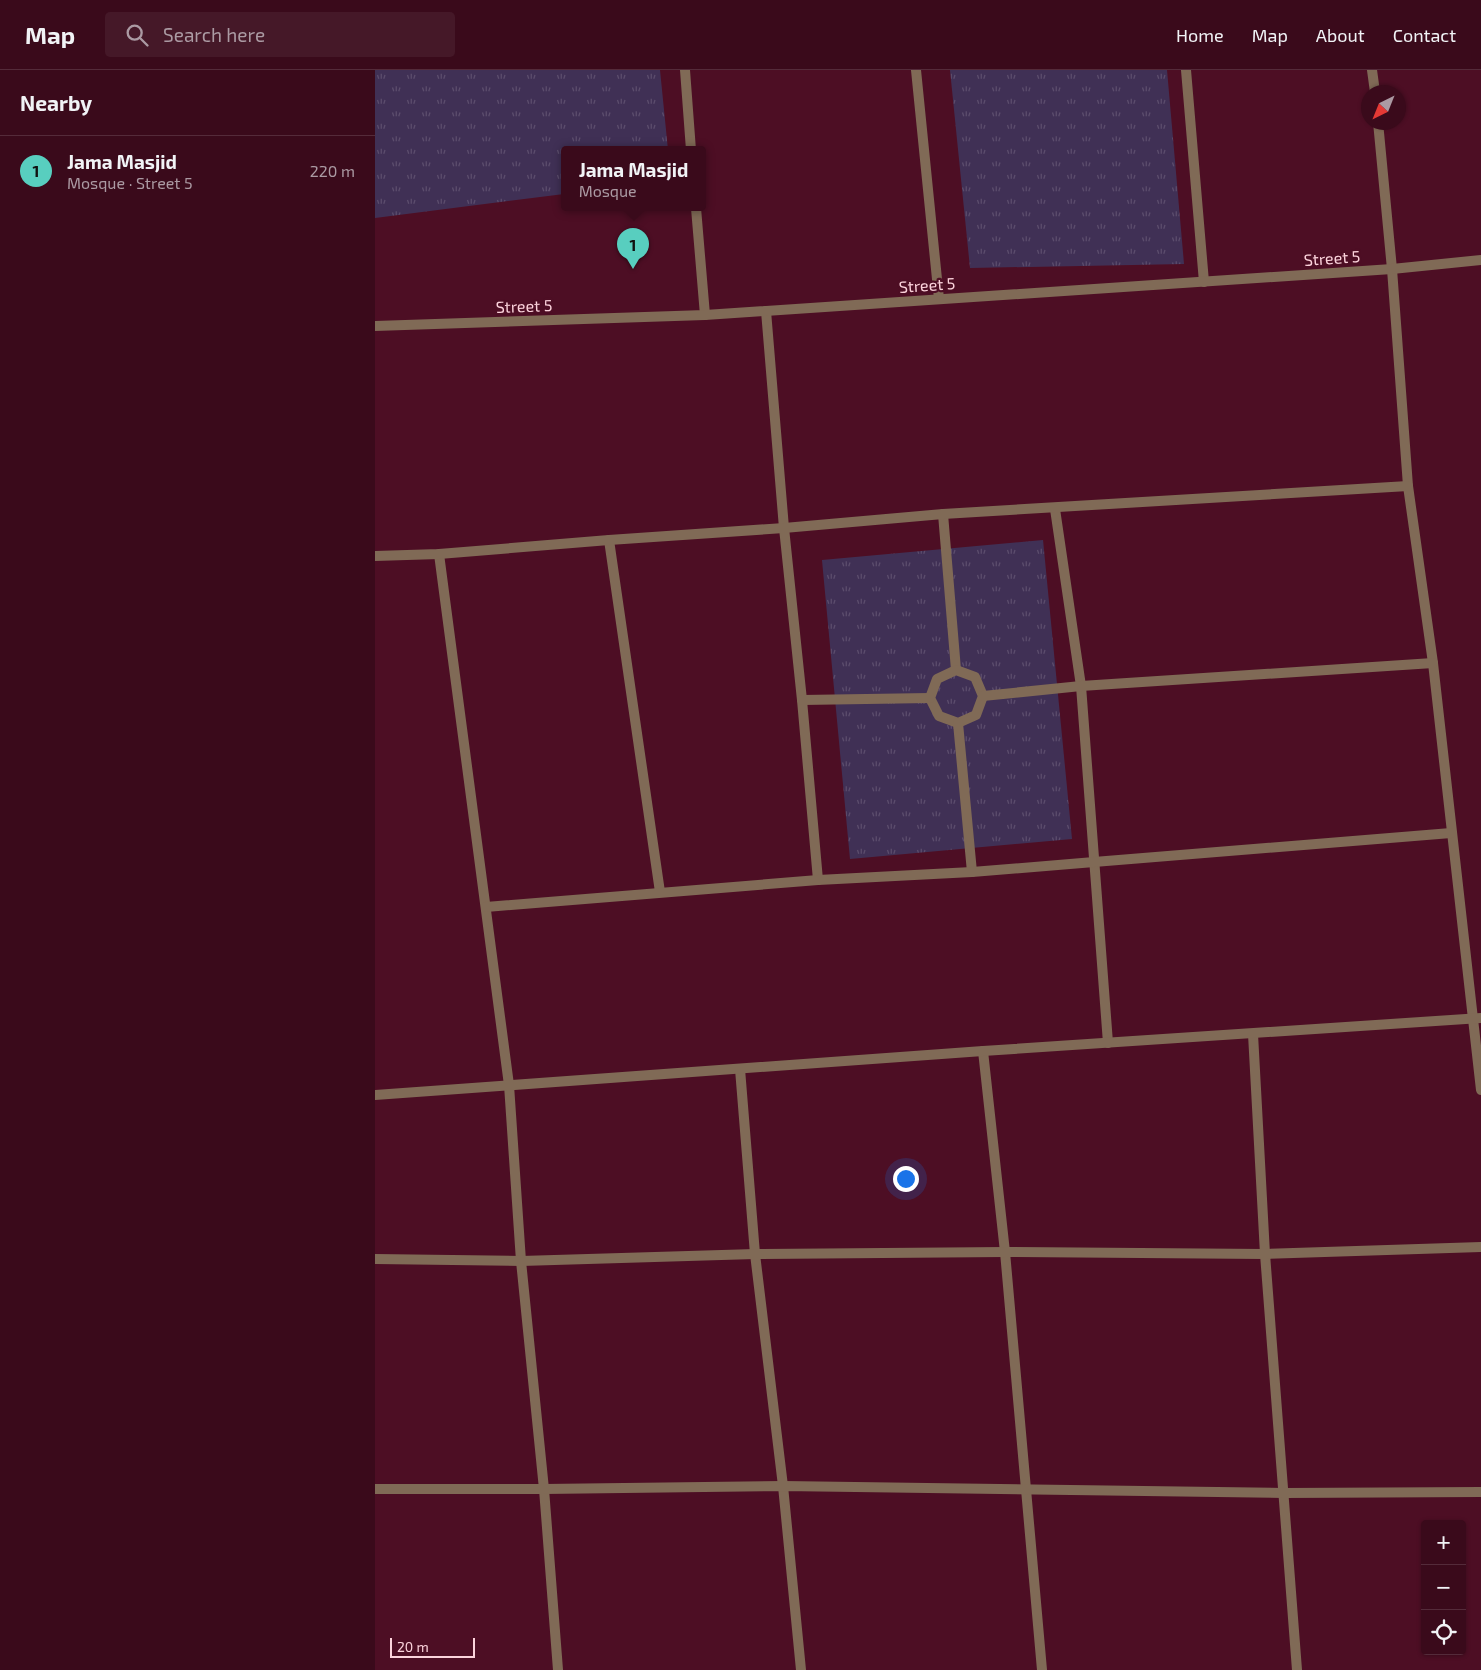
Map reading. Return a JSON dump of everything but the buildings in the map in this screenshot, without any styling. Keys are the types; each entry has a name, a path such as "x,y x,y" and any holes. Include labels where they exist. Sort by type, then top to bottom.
{"street":[{"path":"685,70 691,146"},
{"path":"916,70 939,299"},
{"path":"1186,70 1204,282"},
{"path":"1373,70 1374,85"},
{"path":"1379,130 1393,269 1407,486 1433,663 1451,832 1477,1019 1481,1090"},
{"path":"696,211 705,315"},
{"name":"Street 5","path":"375,326 705,315 1393,269 1481,260"},
{"path":"766,311 784,528 818,880"},
{"path":"375,556 439,554 943,514 1055,509 1407,486"},
{"path":"1055,509 1081,686 1108,1043"},
{"path":"943,514 956,670"},
{"path":"609,540 660,892"},
{"path":"439,554 509,1085 521,1261 544,1489 559,1670"},
{"path":"983,696 1081,686 1433,663"},
{"path":"956,670 975,677 983,696 976,715 958,723 939,716 930,698 937,679 956,670"},
{"path":"802,700 930,698"},
{"path":"958,723 972,872"},
{"path":"486,907 818,880 972,872 1451,832"},
{"path":"375,1095 983,1051 1477,1019"},
{"path":"1253,1034 1265,1254 1297,1670"},
{"path":"983,1051 1005,1252 1043,1670"},
{"path":"740,1069 755,1254 783,1486 801,1670"},
{"path":"375,1259 521,1261 755,1254 1005,1252 1265,1254 1481,1247"},
{"path":"375,1489 783,1486 1284,1493 1481,1492"}],"green space":[{"path":"375,70 660,70 668,146 561,146 561,194 375,218"},
{"path":"950,70 1167,70 1184,264 970,268"},
{"path":"1043,540 1072,839 850,859 822,560"}],"place":[{"name":"Jama Masjid","path":"633,269"}]}
